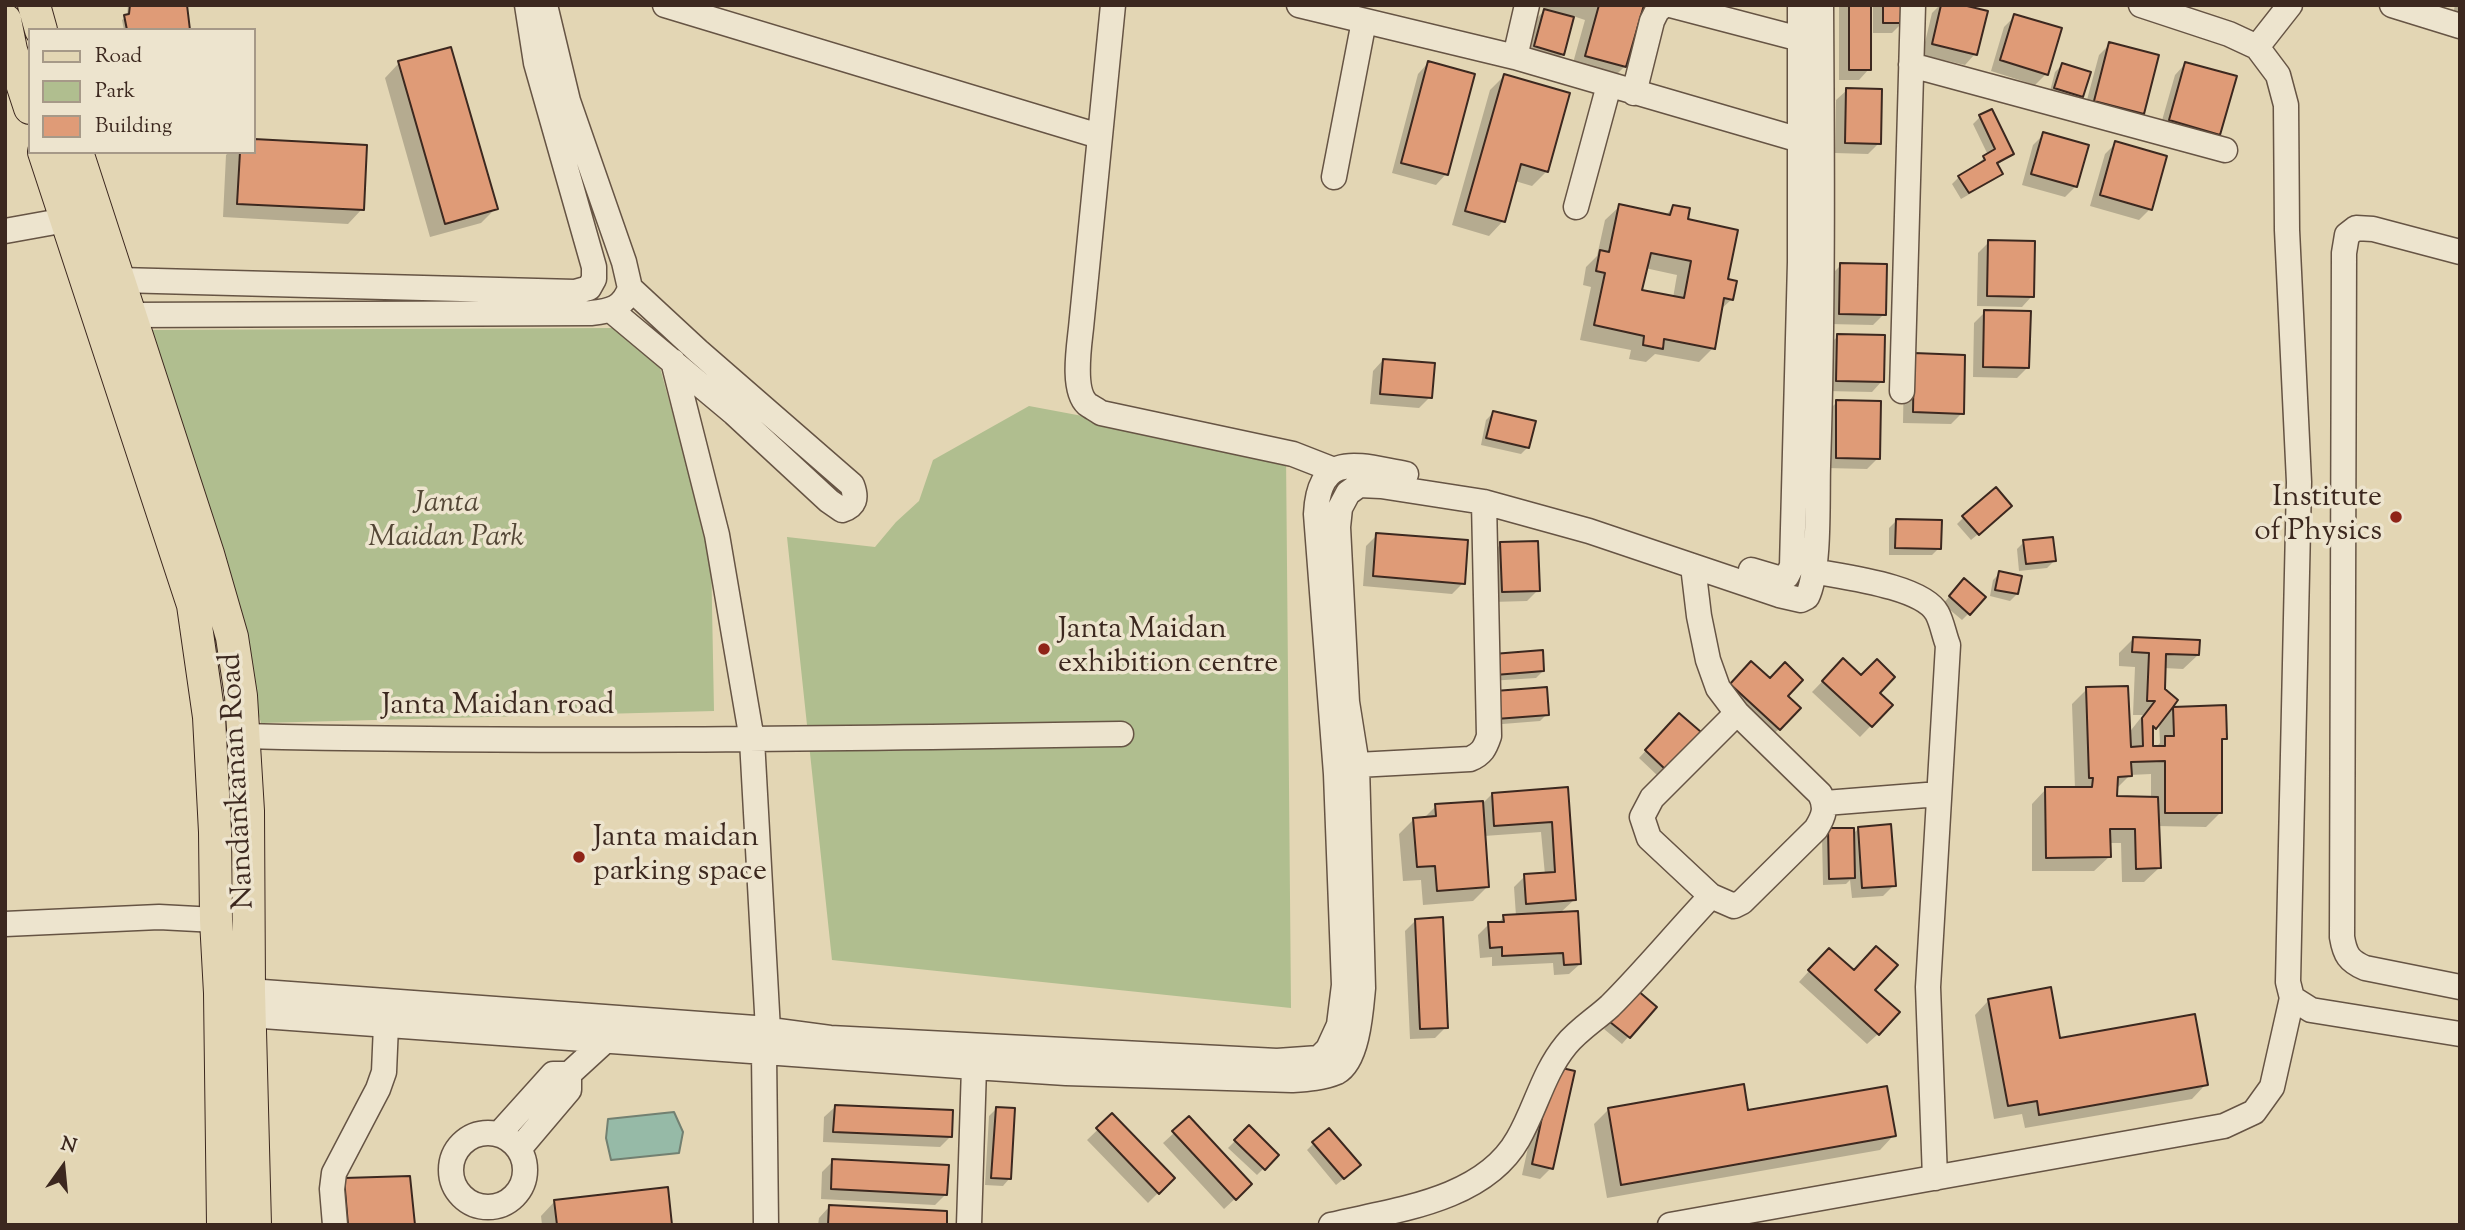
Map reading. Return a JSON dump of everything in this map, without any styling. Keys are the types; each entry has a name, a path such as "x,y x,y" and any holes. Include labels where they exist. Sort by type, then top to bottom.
{"main road":[{"path":"34,5 40,28"},
{"path":"7,40 28,102"},
{"path":"45,154 193,605 209,717 215,832 223,1225"},
{"name":"Nandankanan Road","path":"78,154 208,554 232,638 241,695 248,811 249,1003 255,1225"}],"street":[{"path":"119,280 575,292 589,288 594,279 594,267 536,63 527,5"},
{"path":"130,314 612,311 627,298 630,288 624,262 569,101 545,5"},
{"path":"666,5 1099,136"},
{"path":"1113,5 1078,375 1081,393 1086,403 1101,413 1293,454 1334,470"},
{"path":"1298,5 1515,57 1800,140"},
{"path":"1515,57 1527,5"},
{"path":"1634,93 1652,21 1657,10 1664,5"},
{"path":"1670,5 1800,39"},
{"path":"249,1003 386,1025 605,1041 766,1041 830,1038 1277,1061 1319,1058 1328,1049 1339,1025 1344,985 1336,774 1316,514 1317,494 1323,478 1334,470 1352,465 1488,490 1622,523 1765,576 1787,576 1792,566 1800,262 1800,5"},
{"path":"249,1003 766,1041 974,1067 1066,1073 1292,1080 1321,1077 1339,1071 1350,1055 1360,1023 1363,988 1357,765 1347,702 1338,527 1340,508 1348,493 1359,485 1381,486 1483,502 1638,546 1779,595 1801,600 1810,592 1823,319 1821,5"},
{"path":"1902,391 1913,5"},
{"path":"1670,1225 2224,1126 2254,1112 2272,1087 2292,998 2288,982 2299,482 2287,230 2287,105 2278,75 2258,47 2230,34 2141,5"},
{"path":"2258,47 2290,5"},
{"path":"2392,5 2460,26"},
{"path":"1334,177 1364,21"},
{"path":"1911,65 2225,150"},
{"path":"1576,207 1609,85"},
{"path":"5,231 66,220"},
{"path":"2460,252 2373,229 2356,228 2347,235 2344,253 2342,909 2344,952 2351,962 2365,968 2460,988"},
{"path":"612,311 673,361 829,501 842,510 855,502 856,494 852,485 630,288"},
{"path":"673,361 717,535 752,740 766,1041 766,1225"},
{"path":"1357,765 1470,759 1480,755 1485,748 1489,736 1483,502"},
{"path":"1693,566 1708,660 1718,688 1737,712 1820,794 1825,803 1825,816 1816,829 1742,902 1734,906 1711,896 1649,838 1642,817 1652,798 1737,712"},
{"path":"1813,571 1895,588 1917,596 1936,611 1948,645 1928,987 1935,1178"},
{"name":"Janta Maidan road","path":"243,736 752,740 1121,734"},
{"path":"1825,803 1939,794"},
{"path":"1331,1225 1441,1198 1480,1180 1506,1158 1520,1138 1540,1087 1562,1051 1611,1005 1711,896"},
{"path":"5,924 159,917 216,920"},
{"path":"2292,998 2311,1010 2460,1034"},
{"path":"335,1225 332,1189 334,1173 378,1089 384,1072 386,1025"},
{"path":"509,1142 553,1074 569,1074 605,1041"},
{"path":"969,1225 974,1067"}],"green space":[{"name":"Janta Maidan Park","path":"613,328 659,364 711,553 714,711 261,723 146,330"},
{"name":"Janta Maidan exhibition centre","path":"1029,406 1286,454 1291,1008 832,960 787,537 875,547 896,522 919,501 933,460"}],"shaded area":[{"path":"674,1112 683,1132 679,1153 611,1160 606,1138 608,1119"}],"building":[{"path":"130,5 187,5 190,28 127,28 124,15 129,14"},
{"path":"1599,5 1644,5 1626,67 1585,56"},
{"path":"1849,5 1871,5 1871,70 1849,70"},
{"path":"1883,5 1904,5 1904,23 1883,23"},
{"path":"1941,5 1963,5 1988,11 1977,55 1932,44"},
{"path":"1544,9 1574,17 1564,55 1534,46"},
{"path":"2014,14 2062,28 2048,75 2000,60"},
{"path":"2109,42 2159,55 2144,114 2094,101"},
{"path":"451,47 498,209 445,224 398,61"},
{"path":"1428,61 1475,74 1448,175 1401,163"},
{"path":"2185,62 2237,76 2220,135 2169,120"},
{"path":"2062,63 2091,72 2083,97 2054,88"},
{"path":"1504,74 1570,93 1548,172 1521,164 1505,222 1465,211"},
{"path":"1846,88 1882,89 1881,144 1845,143"},
{"path":"1992,109 2014,154 1997,163 2003,174 1969,193 1958,176 1985,160 1983,156 1995,149 1979,115"},
{"path":"2043,132 2089,145 2077,187 2031,174"},
{"path":"256,139 367,145 364,210 237,204 240,154 256,154"},
{"path":"2115,141 2167,156 2152,210 2100,195"},
{"path":"1619,204 1670,215 1673,205 1690,208 1688,219 1738,230 1728,279 1737,281 1733,300 1724,298 1715,349 1664,339 1663,349 1643,345 1644,336 1594,325 1605,273 1596,271 1600,250 1609,252","holes":["1651,253 1691,261 1684,298 1642,290"]},
{"path":"1988,240 2035,241 2034,297 1987,296"},
{"path":"1840,263 1887,264 1886,315 1839,314"},
{"path":"1984,310 2031,311 2029,368 1983,367"},
{"path":"1837,334 1885,335 1884,382 1836,381"},
{"path":"1914,353 1965,355 1964,414 1913,412"},
{"path":"1383,359 1435,363 1432,398 1380,394"},
{"path":"1836,400 1881,401 1880,459 1836,458"},
{"path":"1493,411 1536,421 1529,448 1486,438"},
{"path":"1996,487 2012,506 1979,535 1962,516"},
{"path":"1896,519 1942,520 1941,549 1895,548"},
{"path":"1376,533 1468,540 1465,584 1373,576"},
{"path":"2053,537 2056,561 2026,564 2023,540"},
{"path":"1538,541 1540,591 1502,592 1500,542"},
{"path":"1999,571 2022,576 2018,594 1995,590"},
{"path":"1964,578 1986,597 1970,615 1949,596"},
{"path":"2133,637 2200,640 2199,655 2166,654 2165,689 2178,700 2173,707 2226,705 2227,739 2222,739 2222,813 2165,813 2165,761 2131,762 2132,776 2118,777 2117,796 2158,797 2161,868 2136,869 2135,829 2110,829 2111,857 2046,858 2045,787 2092,787 2093,778 2089,778 2086,687 2128,686 2131,747 2143,746 2142,718 2155,701 2147,701 2149,653 2132,652","holes":["2173,707 2174,736 2165,736 2165,746 2153,746 2153,726 2156,729"]},
{"path":"1543,650 1544,671 1495,675 1493,654"},
{"path":"1843,658 1861,675 1877,659 1895,677 1880,693 1893,705 1872,727 1822,681"},
{"path":"1751,661 1770,678 1785,662 1803,680 1788,696 1801,708 1780,730 1730,684"},
{"path":"1547,687 1549,715 1496,719 1495,691"},
{"path":"1679,713 1701,732 1666,770 1645,750"},
{"path":"1568,787 1576,900 1526,904 1524,874 1555,872 1552,822 1494,826 1492,793"},
{"path":"1483,801 1489,887 1437,891 1435,866 1417,867 1413,818 1436,816 1435,804"},
{"path":"1891,824 1896,886 1862,888 1858,827"},
{"path":"1828,828 1854,828 1855,878 1829,879"},
{"path":"1578,911 1581,964 1564,965 1563,953 1502,956 1502,947 1490,948 1488,922 1504,922 1503,915"},
{"path":"1443,917 1448,1028 1420,1029 1415,919"},
{"path":"1876,946 1898,965 1875,990 1900,1012 1879,1035 1808,970 1829,948 1854,970"},
{"path":"2051,987 2060,1038 2195,1014 2208,1085 2039,1115 2037,1101 2008,1106 1988,999"},
{"path":"1637,990 1657,1007 1630,1038 1610,1022"},
{"path":"1553,1066 1575,1071 1553,1169 1532,1164"},
{"path":"1744,1084 1748,1110 1887,1086 1896,1136 1621,1185 1608,1108"},
{"path":"835,1105 953,1110 952,1137 833,1132"},
{"path":"996,1107 1015,1108 1011,1179 991,1178"},
{"path":"1112,1113 1175,1178 1159,1194 1096,1128"},
{"path":"1189,1116 1252,1184 1236,1200 1172,1131"},
{"path":"1249,1125 1279,1155 1265,1170 1234,1140"},
{"path":"1329,1128 1361,1165 1344,1179 1312,1142"},
{"path":"832,1159 949,1165 947,1195 831,1189"},
{"path":"410,1176 415,1225 348,1225 344,1178"},
{"path":"668,1187 672,1225 557,1225 554,1200"},
{"path":"829,1205 947,1211 947,1225 828,1225"}],"place":[{"name":"Institute of Physics","path":"2396,517"},
{"name":"Janta Maidan exhibition centre","path":"1044,649"},
{"name":"Janta maidan parking space","path":"579,857"}]}
